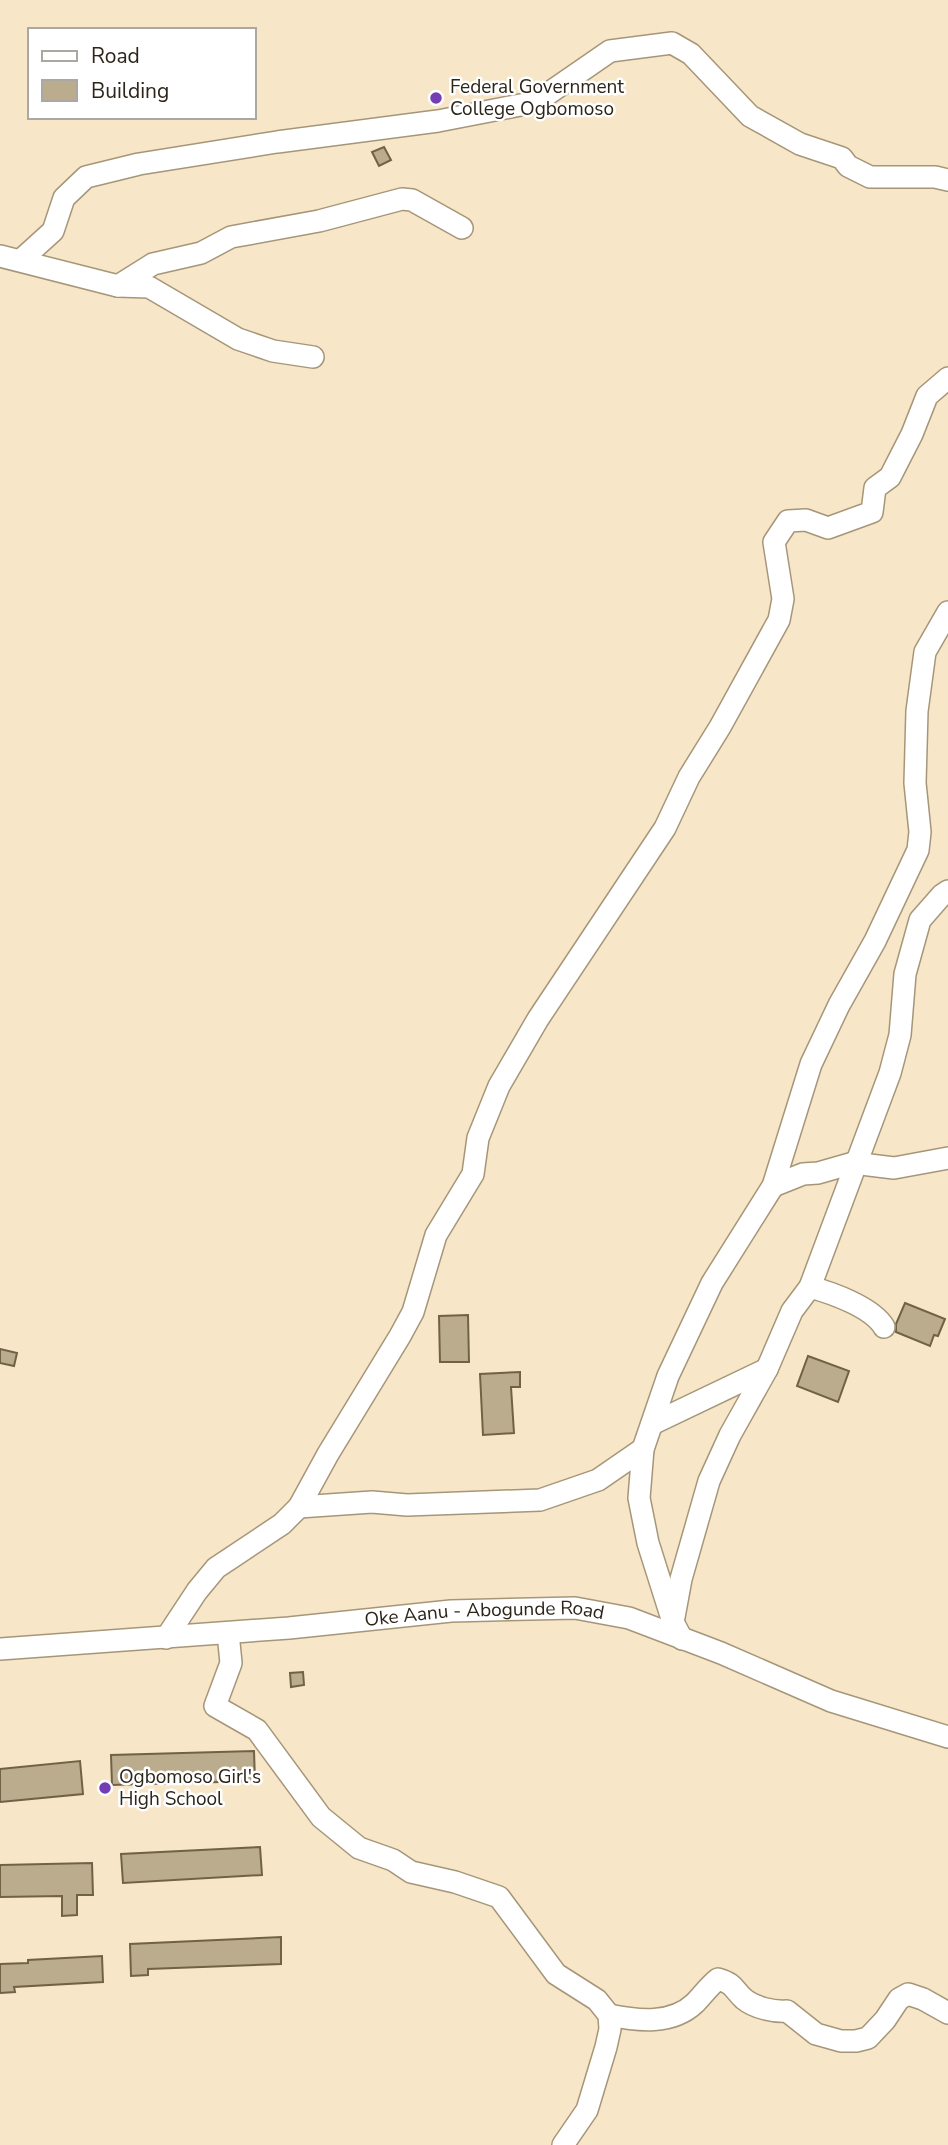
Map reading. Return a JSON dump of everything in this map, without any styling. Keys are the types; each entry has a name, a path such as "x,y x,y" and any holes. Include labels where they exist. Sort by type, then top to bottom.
{"street":[{"path":"22,260 53,230 64,198 86,177 139,164 303,138 425,123 536,103 610,51 672,43 691,54 750,116 800,144 842,158 848,166 870,177 935,177 948,180"},
{"path":"118,286 153,264 201,253 231,237 318,221 402,199 412,200 462,228"},
{"path":"0,256 118,286 149,287 238,339 273,351 313,357"},
{"path":"166,1638 216,1568 282,1524 299,1507 413,1312 436,1235 473,1174 478,1138 499,1086 538,1019 666,828 689,777 779,620 783,599 774,542 788,521 806,520 828,528 872,512 875,488 890,477 912,434 927,396 948,378"},
{"path":"678,1631 648,1543 639,1498 643,1449 668,1376 712,1283 773,1186 811,1064 839,1005 875,941 918,850 920,832 915,783 917,711 925,652 948,612"},
{"path":"678,1631 681,1579 709,1481 730,1435 767,1368 792,1311 810,1287 890,1073 900,1035 905,974 920,920 948,891"},
{"path":"773,1186 803,1174 857,1163 894,1168 948,1158"},
{"path":"810,1287 831,1293 858,1306 880,1319 884,1327"},
{"path":"652,1424 767,1368"},
{"path":"299,1507 372,1502 407,1505 540,1500 598,1480 643,1449"},
{"name":"Oke Aanu - Abogunde Road","path":"0,1649 228,1633 451,1611 575,1608 678,1631 721,1653 831,1701 945,1737"},
{"path":"228,1633 231,1662 215,1706 257,1730 321,1817 359,1848 393,1860 411,1872 455,1882 499,1897 556,1974 597,2000 609,2015 610,2029 606,2047 587,2110 563,2145"},
{"path":"609,2015 642,2020 677,2016 694,2004 718,1979 737,1989 747,2001 777,2012 787,2011 816,2034 841,2041 868,2038 885,2020 899,1998 908,1994 948,2013"}],"building":[{"path":"384,147 391,160 379,166 372,152"},
{"path":"905,1303 945,1319 938,1336 934,1335 930,1346 896,1332 896,1324"},
{"path":"468,1315 469,1362 440,1362 439,1316"},
{"path":"0,1349 17,1353 14,1366 0,1363"},
{"path":"808,1356 849,1371 838,1402 797,1386"},
{"path":"520,1372 520,1387 511,1387 514,1433 483,1435 480,1374"},
{"path":"303,1672 304,1685 291,1687 290,1673"},
{"path":"254,1751 255,1781 112,1785 111,1755"},
{"path":"80,1761 83,1794 0,1802 0,1769"},
{"path":"260,1847 262,1875 123,1883 121,1854"},
{"path":"92,1863 93,1895 77,1895 77,1915 62,1916 62,1896 0,1897 0,1865"},
{"path":"281,1937 281,1964 148,1969 148,1975 131,1976 130,1944"},
{"path":"102,1956 103,1982 14,1987 15,1992 0,1993 0,1964"}],"place":[{"name":"Federal Government College Ogbomoso","path":"436,98"},
{"name":"Ogbomoso Girl's High School","path":"105,1788"}]}
